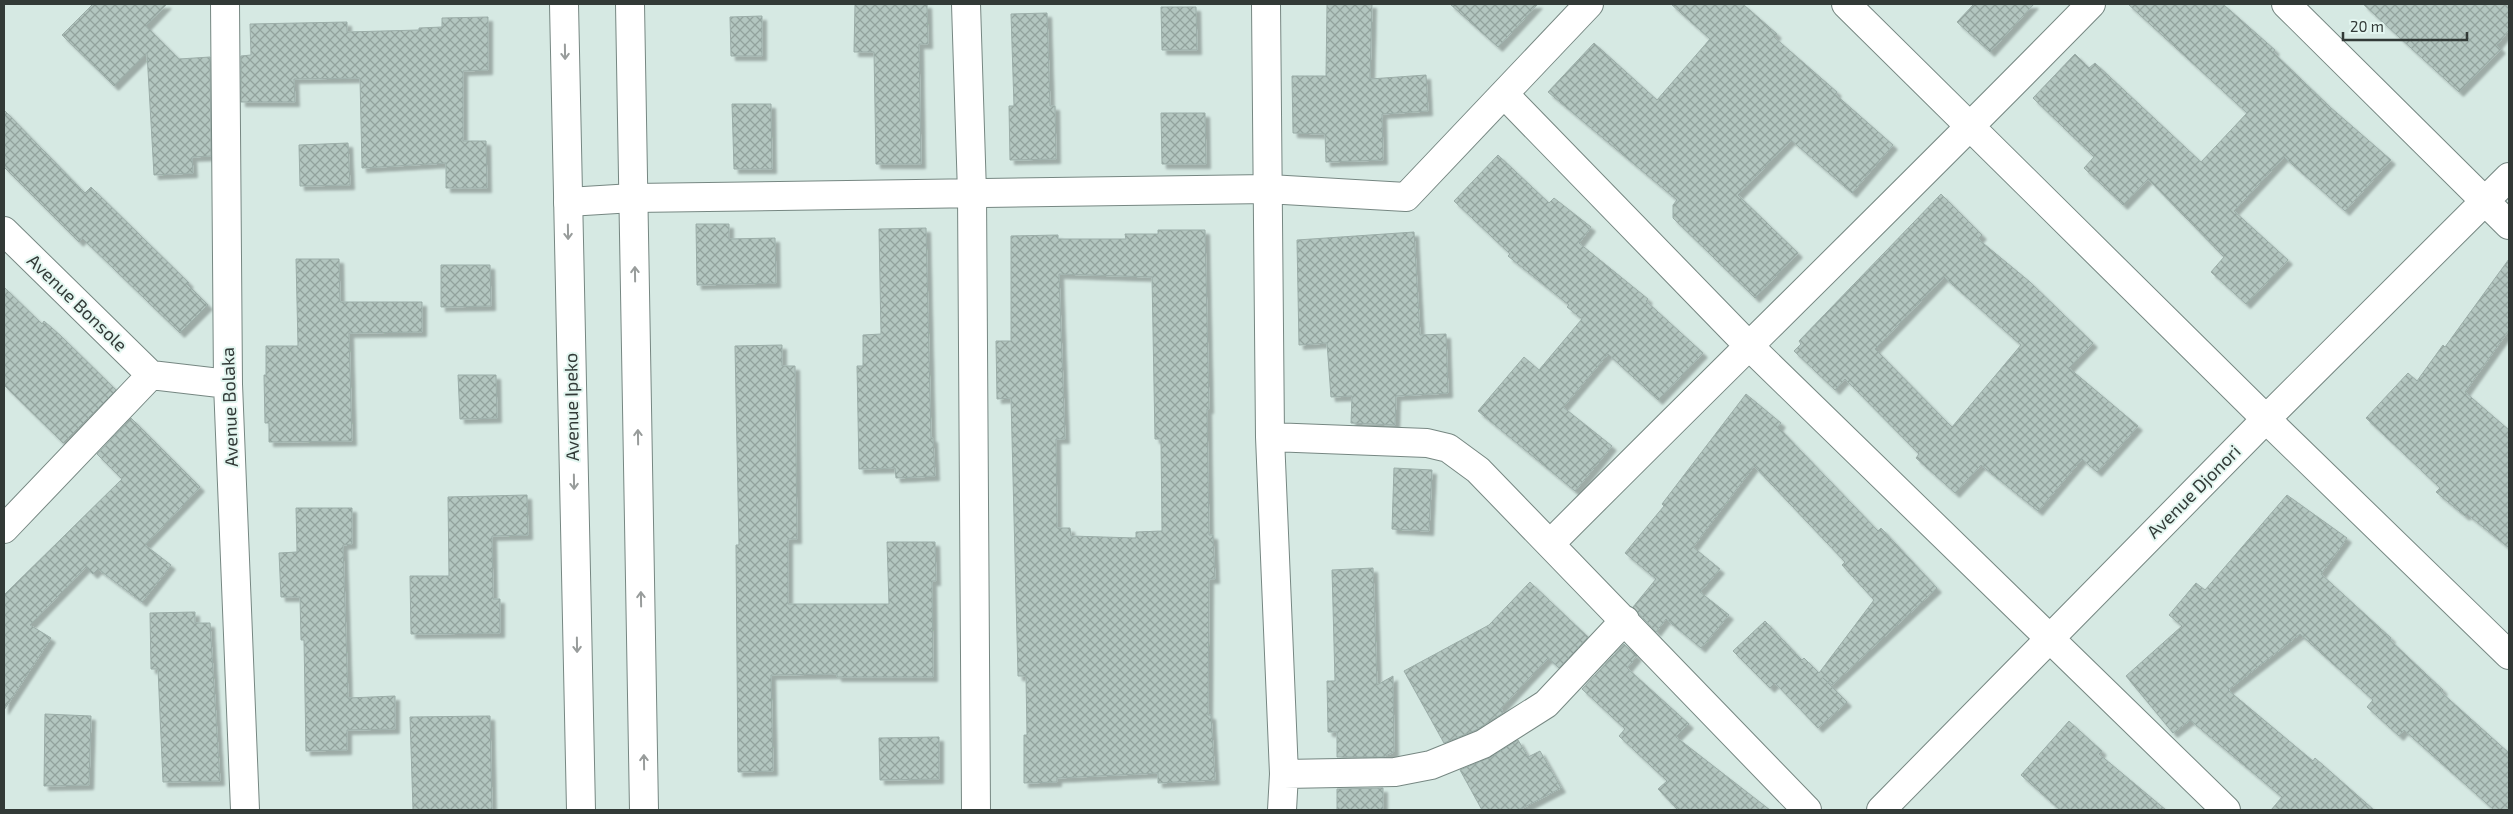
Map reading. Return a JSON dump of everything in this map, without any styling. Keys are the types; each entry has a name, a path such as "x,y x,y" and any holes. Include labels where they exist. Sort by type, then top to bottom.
{"street":[{"name":"Avenue Bolaka","path":"225,4 228,384 245,810"},
{"name":"Avenue Ipeko","path":"564,4 581,810"},
{"path":"630,4 644,810"},
{"path":"966,4 972,193 976,810"},
{"path":"1266,4 1270,437 1284,774 1282,810"},
{"path":"568,202 633,198 1268,189 1406,197 1589,4"},
{"path":"1846,4 2509,656"},
{"path":"1550,544 1748,345 1971,127 2091,4"},
{"path":"2286,4 2509,225"},
{"path":"1505,94 1748,345 2226,810"},
{"name":"Avenue Djonori","path":"1881,810 2266,419 2509,177"},
{"name":"Avenue Bonsole","path":"4,231 151,375"},
{"path":"4,530 151,375 228,384"},
{"path":"1270,437 1427,443 1448,448 1478,470 1807,810"},
{"path":"1284,774 1395,772 1431,765 1483,744 1546,704 1624,620"}],"building":[{"path":"93,4 167,4 146,26 179,59 210,57 211,156 192,157 193,173 154,175 147,53 114,86 62,35"},
{"path":"855,4 927,4 928,44 919,44 921,164 876,164 874,52 854,52"},
{"path":"1327,4 1372,4 1370,79 1426,75 1428,111 1382,114 1383,160 1326,162 1325,134 1293,133 1292,76 1326,76"},
{"path":"1450,4 1538,4 1498,47"},
{"path":"1671,4 1743,4 1777,34 1774,37 1837,92 1835,94 1893,145 1852,193 1791,140 1738,195 1798,253 1755,298 1673,218 1673,205 1677,200 1548,92 1594,43 1657,100 1710,39"},
{"path":"1974,4 2034,4 1990,52 1957,22"},
{"path":"2128,4 2223,4 2275,50 2273,52 2330,107 2391,160 2345,211 2284,157 2234,211 2288,260 2246,304 2211,272 2224,257 2148,179 2123,205 2084,168 2094,157 2033,98 2075,54 2089,68 2095,63 2201,162 2247,113"},
{"path":"2363,4 2509,4 2509,30 2497,45 2501,49 2459,92"},
{"path":"1161,7 1196,7 1197,50 1162,50"},
{"path":"1047,13 1050,106 1055,106 1056,159 1010,160 1009,106 1014,106 1011,14"},
{"path":"762,16 762,56 731,56 730,17"},
{"path":"488,17 488,70 463,71 463,141 486,141 487,188 446,188 446,163 362,168 360,78 294,79 295,102 241,102 241,56 251,55 250,24 347,22 347,32 419,30 419,28 442,27 442,18"},
{"path":"732,104 771,104 772,169 734,169"},
{"path":"4,110 85,193 91,187 189,283 187,284 208,305 180,333 82,238 79,242 4,167"},
{"path":"1161,113 1205,113 1206,164 1162,164"},
{"path":"348,143 350,185 300,186 299,145"},
{"path":"1498,155 1549,203 1554,198 1591,227 1579,243 1648,299 1646,301 1703,353 1658,400 1608,354 1563,407 1612,446 1575,491 1478,411 1524,357 1539,370 1582,319 1567,307 1569,305 1508,256 1510,254 1454,201"},
{"path":"1941,194 1982,235 1978,239 2030,282 2093,343 2069,368 2138,426 2097,472 2082,459 2038,511 1981,465 1955,493 1916,458 1919,454 1845,379 1835,390 1794,351 1801,344 1799,341","holes":["1944,277 2021,345 1952,427 1875,349"]},
{"path":"696,224 729,224 729,239 775,238 776,283 697,285"},
{"path":"926,228 931,438 933,438 935,476 896,478 895,468 859,469 857,366 863,366 863,335 881,334 879,229"},
{"path":"1158,230 1205,230 1209,409 1207,409 1209,535 1213,535 1215,579 1209,579 1208,715 1211,715 1215,780 1158,783 1158,773 1057,778 1057,782 1024,783 1024,735 1027,735 1026,676 1018,676 1011,398 997,399 996,341 1011,341 1011,236 1058,235 1058,239 1126,239 1125,234 1158,234","holes":["1059,274 1152,277 1155,439 1161,439 1162,531 1136,532 1136,538 1071,536 1070,528 1057,528 1056,439 1065,439"]},
{"path":"1414,232 1420,335 1446,334 1448,393 1396,396 1395,425 1351,423 1352,396 1331,397 1327,343 1299,345 1297,240"},
{"path":"296,259 339,259 340,302 422,302 422,332 349,333 352,441 269,442 269,423 265,423 264,375 266,375 266,346 298,346"},
{"path":"2509,259 2509,330 2465,392 2509,430 2509,548 2436,492 2440,488 2366,418 2408,373 2417,381 2443,345 2445,347"},
{"path":"441,265 490,265 491,306 441,307"},
{"path":"4,287 42,324 44,321 61,336 116,390 63,443 4,385"},
{"path":"782,345 782,366 795,366 797,539 788,539 788,604 889,604 887,542 935,542 936,581 932,581 933,677 837,677 837,674 771,675 773,771 738,772 736,545 739,545 735,346"},
{"path":"458,375 496,375 497,418 460,419"},
{"path":"1746,394 1781,423 1778,427 1878,531 1881,528 1937,588 1832,685 1823,678 1847,702 1818,728 1775,683 1770,688 1733,651 1765,621 1802,660 1804,658 1819,673 1874,600 1842,565 1845,562 1754,466 1693,547 1720,569 1700,592 1729,615 1701,648 1666,619 1656,632 1633,607 1656,579 1625,553 1664,506 1662,504"},
{"path":"131,418 200,487 145,545 171,565 142,602 98,569 93,574 86,567 30,625 51,638 4,710 4,595 122,479 97,454"},
{"path":"1394,468 1432,470 1429,531 1392,529"},
{"path":"527,495 528,535 492,536 493,599 500,599 500,633 411,634 410,576 449,576 448,497"},
{"path":"2287,495 2347,538 2321,574 2391,638 2390,640 2443,690 2441,692 2509,753 2509,810 2494,810 2404,730 2399,736 2367,707 2373,700 2300,634 2228,690 2313,761 2315,758 2374,810 2271,810 2282,797 2190,720 2173,733 2126,676 2182,626 2169,615 2196,583 2205,590"},
{"path":"296,508 352,508 352,544 343,545 348,698 395,696 395,729 347,730 347,750 306,751 304,640 301,640 300,597 281,597 279,553 297,552"},
{"path":"1373,568 1377,685 1393,676 1394,752 1383,757 1337,757 1337,732 1328,732 1327,681 1335,681 1332,570"},
{"path":"1530,582 1588,637 1559,668 1548,658 1501,708 1503,713 1476,730 1444,743 1404,671 1489,625"},
{"path":"195,612 195,623 210,623 220,781 163,782 158,669 151,669 150,613"},
{"path":"1624,644 1637,656 1627,668 1689,724 1676,737 1770,810 1678,810 1658,789 1667,781 1619,736 1625,729 1582,689"},
{"path":"45,714 91,716 89,785 44,786"},
{"path":"490,716 492,810 413,810 410,717"},
{"path":"2069,721 2102,751 2099,754 2166,810 2060,810 2021,775"},
{"path":"939,737 939,779 880,780 879,738"},
{"path":"1518,740 1528,757 1540,751 1561,788 1519,810 1482,810 1460,770 1491,757"},
{"path":"1383,788 1383,810 1337,810 1337,789"}]}
